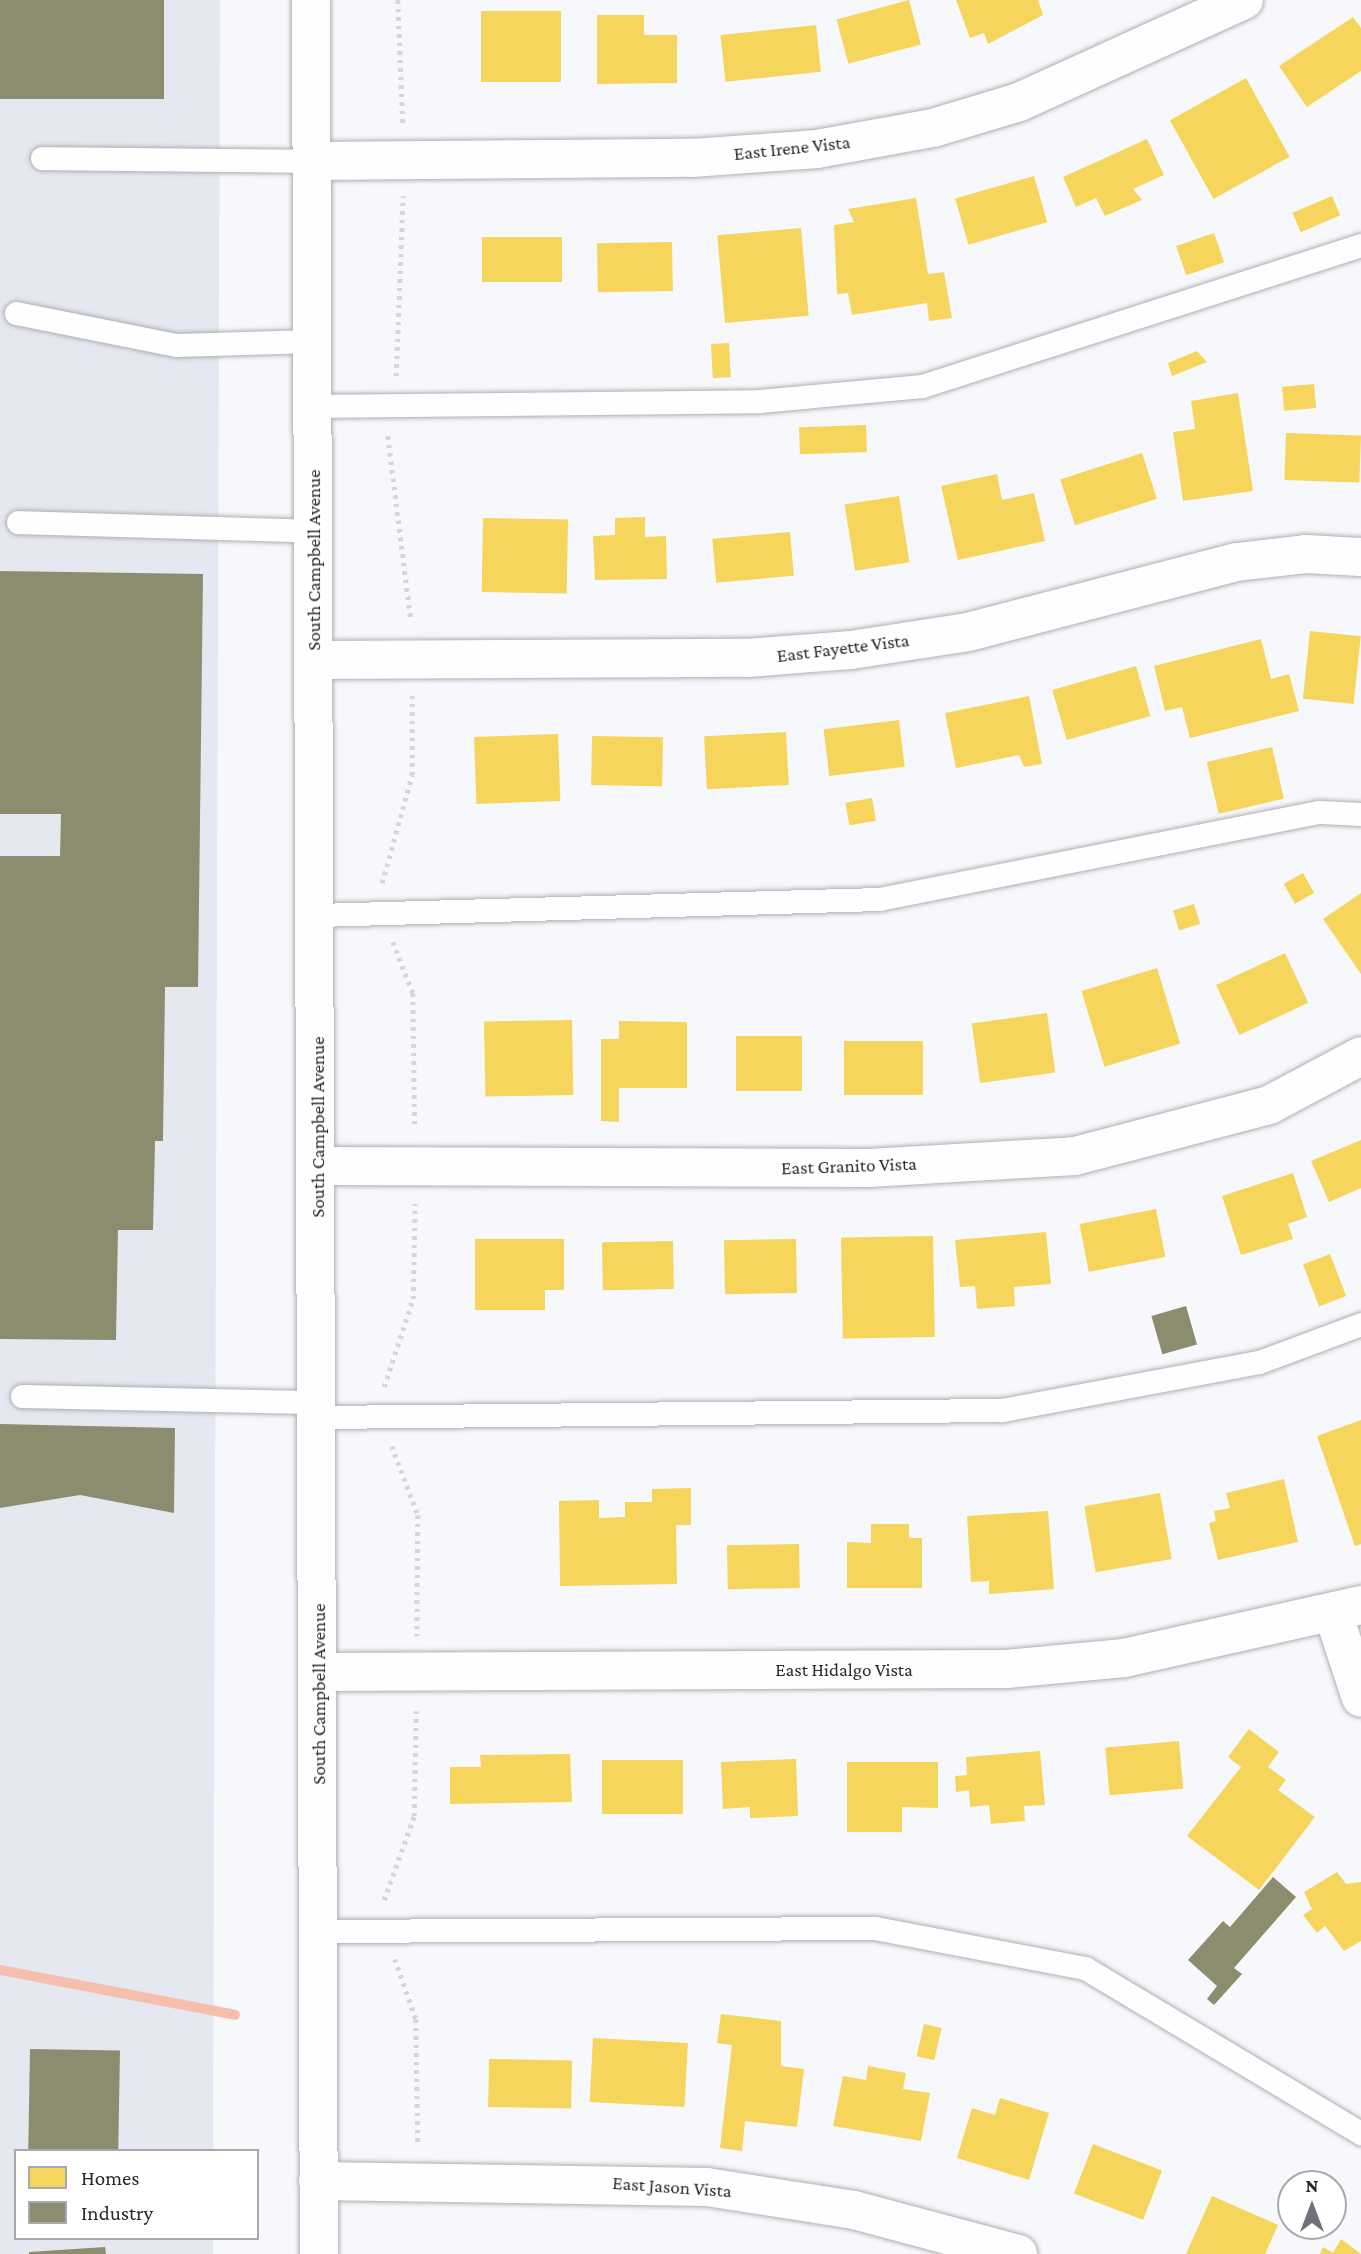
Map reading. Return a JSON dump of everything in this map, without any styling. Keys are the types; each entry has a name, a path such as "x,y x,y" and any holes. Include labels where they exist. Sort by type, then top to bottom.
{"street":[{"name":"South Campbell Avenue","path":"311,0 320,1672 319,2254"},
{"name":"East Irene Vista","path":"312,160 692,158 843,144 933,128 1019,102 1244,0"},
{"name":"East Fayette Vista","path":"315,660 747,658 851,650 968,632 1237,562 1306,554 1361,557"},
{"name":"East Granito Vista","path":"318,1166 869,1168 1075,1156 1269,1105 1361,1056"},
{"name":"East Hidalgo Vista","path":"320,1672 1006,1669 1124,1658 1347,1609"},
{"path":"1347,1609 1361,1698"},
{"name":"East Jason Vista","path":"318,2182 707,2187 854,2210 1018,2254"}],"lane":[{"path":"42,158 312,160"},
{"path":"313,406 760,401 922,386 1361,244"},
{"path":"16,313 176,345 313,341"},
{"path":"18,522 314,531"},
{"path":"317,915 879,899 1321,812 1361,814"},
{"path":"22,1396 319,1410 1002,1410 1259,1362 1361,1324"},
{"path":"319,1931 875,1928 1085,1968 1361,2133"}],"path":[{"path":"398,0 403,127"}],"shaded area":[{"path":"0,0 220,0 213,2149 14,2149 14,2240 213,2240 213,2254 0,2254"}],"building: Homes":[{"path":"909,0 921,44 848,64 837,19"},
{"path":"956,0 1038,0 1043,15 988,44 984,33 970,38"},
{"path":"481,11 561,11 561,82 481,82"},
{"path":"597,15 644,15 644,35 677,35 677,83 597,84"},
{"path":"1353,17 1361,28 1361,71 1307,107 1279,66"},
{"path":"816,25 821,72 725,82 721,35"},
{"path":"1246,78 1290,157 1214,199 1170,120"},
{"path":"1147,139 1164,175 1133,189 1142,200 1105,216 1096,198 1076,207 1063,177"},
{"path":"1034,176 1047,222 968,245 955,199"},
{"path":"1332,196 1340,215 1301,232 1292,213"},
{"path":"916,198 928,274 944,272 952,318 929,321 927,303 852,315 848,293 837,294 834,225 854,222 848,209"},
{"path":"801,228 809,316 725,323 717,235"},
{"path":"1214,233 1224,262 1186,275 1176,246"},
{"path":"482,237 562,237 562,282 482,282"},
{"path":"672,242 673,291 598,292 597,243"},
{"path":"729,343 731,377 713,378 711,344"},
{"path":"1197,351 1207,362 1172,376 1168,363"},
{"path":"1314,384 1316,408 1284,411 1282,387"},
{"path":"1238,393 1253,491 1183,501 1173,432 1195,429 1191,401"},
{"path":"866,425 867,452 800,454 799,427"},
{"path":"1286,433 1361,436 1359,483 1284,480"},
{"path":"1142,453 1157,499 1075,525 1060,480"},
{"path":"997,474 1002,500 1034,493 1045,541 958,560 941,486"},
{"path":"899,496 909,562 855,571 845,505"},
{"path":"645,517 645,537 666,536 667,579 595,580 593,536 615,535 615,518"},
{"path":"483,518 568,519 567,593 482,592"},
{"path":"790,532 794,576 716,583 712,539"},
{"path":"1310,631 1361,636 1354,704 1303,699"},
{"path":"1261,639 1271,679 1289,674 1299,711 1190,738 1182,707 1165,711 1154,666"},
{"path":"1136,666 1150,716 1067,740 1052,690"},
{"path":"1029,696 1042,764 1024,767 1019,755 956,768 945,713"},
{"path":"899,720 905,767 829,776 824,729"},
{"path":"786,732 789,785 707,789 704,736"},
{"path":"558,734 560,801 476,804 474,737"},
{"path":"592,736 663,737 662,786 591,785"},
{"path":"1272,747 1284,799 1219,814 1207,762"},
{"path":"872,798 876,821 849,825 845,803"},
{"path":"1303,873 1314,893 1295,904 1284,884"},
{"path":"1361,893 1361,974 1323,919"},
{"path":"1194,904 1200,924 1179,931 1173,910"},
{"path":"1285,953 1308,1003 1239,1035 1216,985"},
{"path":"1157,968 1180,1044 1105,1067 1081,991"},
{"path":"1047,1013 1055,1072 980,1083 972,1024"},
{"path":"572,1020 573,1095 485,1097 484,1022"},
{"path":"619,1021 687,1022 687,1088 619,1088 619,1122 601,1121 601,1039 619,1039"},
{"path":"736,1036 802,1036 802,1091 736,1091"},
{"path":"844,1041 923,1041 923,1095 844,1095"},
{"path":"1361,1140 1361,1188 1329,1202 1311,1161"},
{"path":"1293,1173 1307,1217 1288,1224 1293,1239 1241,1255 1222,1196"},
{"path":"1156,1209 1165,1257 1089,1272 1079,1224"},
{"path":"1046,1232 1051,1284 1014,1287 1015,1306 977,1309 975,1286 960,1287 955,1240"},
{"path":"933,1236 935,1337 843,1339 841,1238"},
{"path":"475,1239 564,1239 564,1290 545,1290 545,1310 475,1310"},
{"path":"796,1239 797,1293 725,1294 724,1240"},
{"path":"673,1241 674,1289 603,1290 602,1242"},
{"path":"1330,1254 1346,1296 1319,1306 1303,1264"},
{"path":"1361,1420 1361,1544 1355,1546 1317,1436"},
{"path":"1284,1479 1298,1542 1218,1560 1209,1523 1216,1521 1214,1511 1230,1508 1226,1493"},
{"path":"691,1488 691,1525 676,1525 677,1584 560,1586 559,1501 599,1500 599,1518 625,1517 625,1502 652,1502 652,1489"},
{"path":"1160,1493 1172,1559 1096,1572 1084,1506"},
{"path":"1048,1511 1054,1589 989,1594 989,1581 971,1582 967,1516"},
{"path":"871,1524 909,1524 909,1538 922,1538 922,1588 847,1588 847,1542 871,1543"},
{"path":"799,1544 800,1588 728,1589 727,1545"},
{"path":"1249,1729 1279,1752 1268,1767 1286,1780 1278,1790 1315,1817 1259,1890 1187,1836 1241,1767 1228,1757"},
{"path":"1179,1741 1183,1789 1109,1795 1105,1747"},
{"path":"1040,1751 1045,1805 1024,1806 1025,1821 991,1824 989,1805 970,1807 969,1790 956,1792 955,1776 967,1775 966,1757"},
{"path":"570,1754 572,1802 450,1804 450,1767 481,1767 480,1755"},
{"path":"796,1759 798,1816 750,1818 750,1807 723,1809 721,1762"},
{"path":"602,1760 683,1760 683,1814 602,1814"},
{"path":"847,1762 938,1762 938,1808 902,1807 902,1832 847,1832"},
{"path":"1337,1872 1346,1884 1361,1882 1361,1941 1344,1951 1325,1926 1317,1933 1303,1915 1312,1909 1304,1892"},
{"path":"721,2014 781,2021 781,2066 804,2069 797,2127 745,2121 742,2151 720,2148 732,2045 717,2043"},
{"path":"924,2024 942,2028 934,2060 917,2056"},
{"path":"593,2038 688,2043 685,2107 590,2102"},
{"path":"489,2059 572,2060 571,2108 488,2107"},
{"path":"868,2066 906,2073 903,2089 930,2093 921,2141 833,2126 843,2076 866,2080"},
{"path":"1000,2098 1049,2113 1029,2180 957,2158 972,2108 995,2115"},
{"path":"1093,2144 1162,2171 1143,2220 1074,2193"},
{"path":"1212,2196 1277,2225 1265,2254 1186,2254"},
{"path":"1342,2240 1361,2254 1320,2254 1323,2247 1333,2253"}],"building: Industry":[{"path":"0,0 164,0 164,99 0,99"},
{"path":"0,571 203,574 198,987 165,987 163,1141 155,1141 153,1230 118,1230 116,1340 0,1339 0,856 60,856 61,814 0,814"},
{"path":"1186,1306 1197,1344 1162,1354 1151,1316"},
{"path":"0,1424 175,1428 174,1513 80,1495 0,1508"},
{"path":"1273,1877 1296,1897 1234,1968 1242,1974 1214,2005 1207,1999 1217,1986 1188,1960 1223,1921 1230,1927"},
{"path":"30,2049 120,2051 118,2149 28,2149"},
{"path":"105,2247 106,2254 29,2254 29,2252"}],"waterway":[{"path":"0,1970 235,2015"}]}
